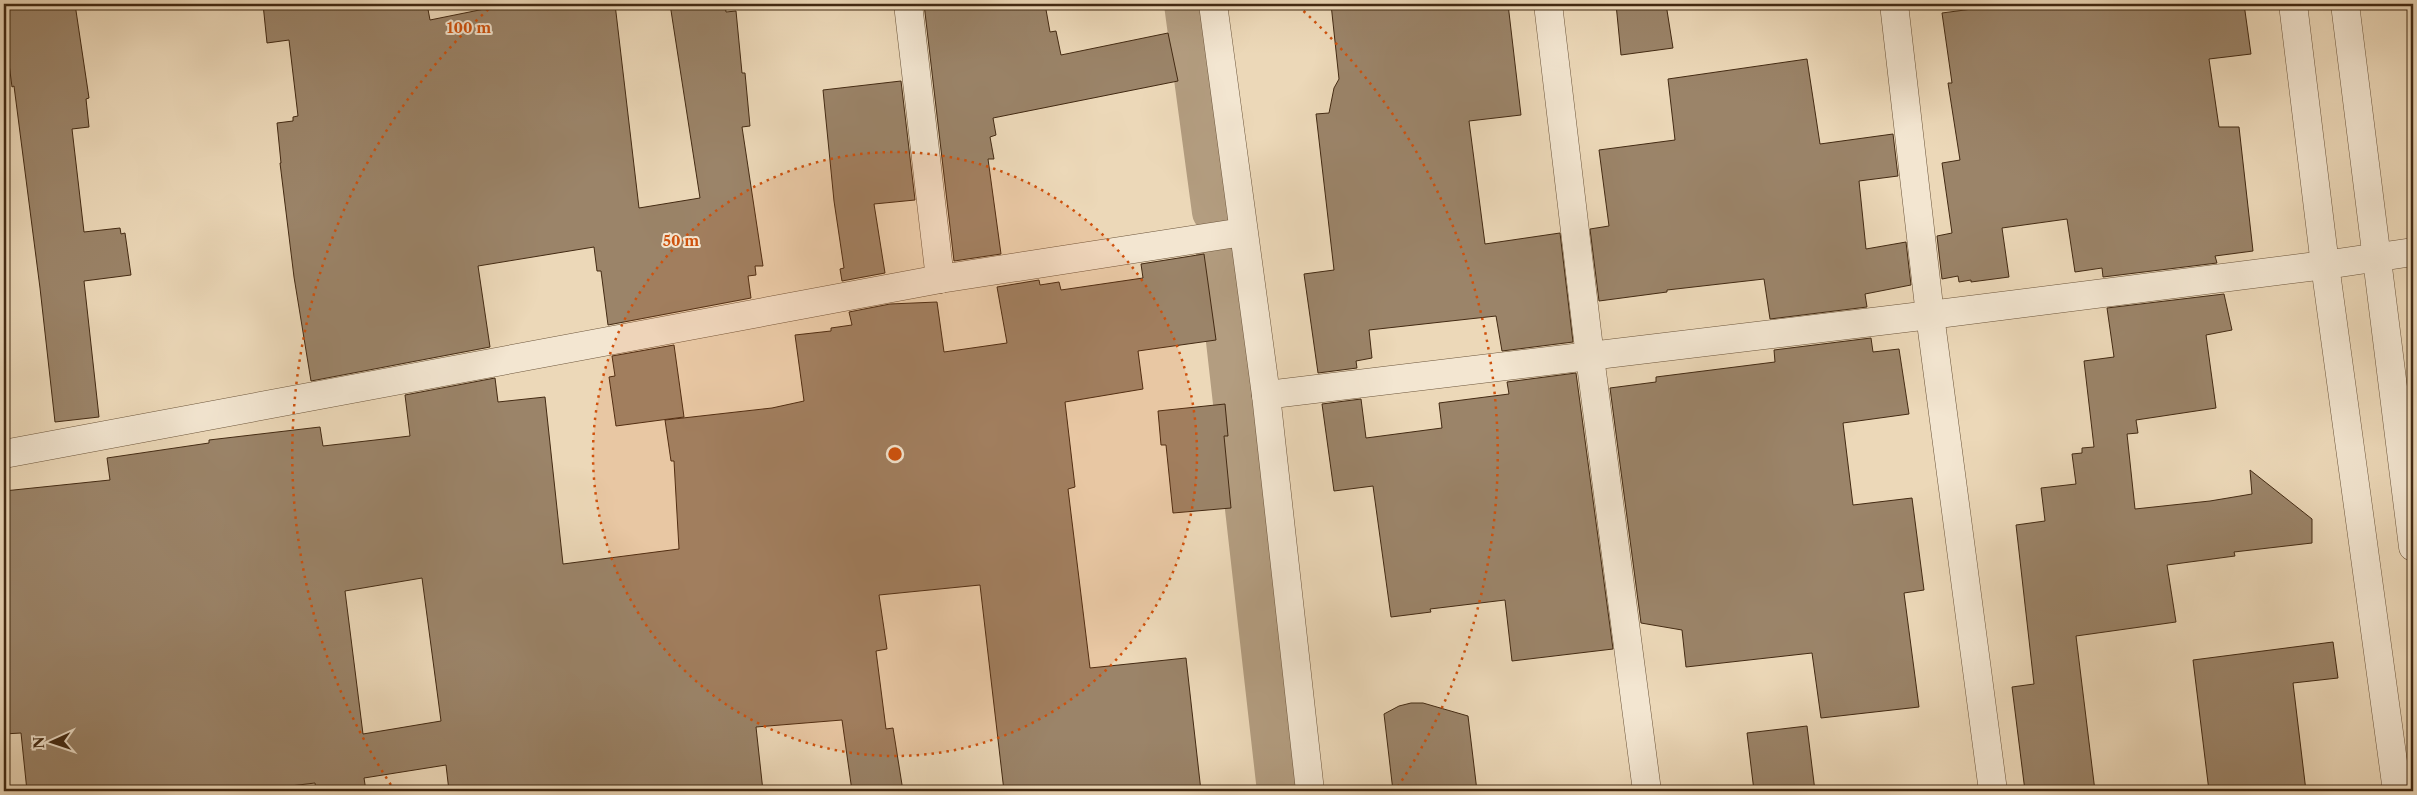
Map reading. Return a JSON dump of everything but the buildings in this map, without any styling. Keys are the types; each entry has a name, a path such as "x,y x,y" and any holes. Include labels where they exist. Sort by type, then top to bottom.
{"street":[{"path":"908,4 940,279"},
{"path":"1213,4 1266,395 1310,791"},
{"path":"1548,4 1590,357 1647,791"},
{"path":"1894,4 1930,315 1993,791"},
{"path":"2293,4 2325,265 2396,791"},
{"path":"2345,4 2413,547"},
{"path":"4,454 940,279 1243,232"},
{"path":"1266,395 1930,315 2325,265 2413,252"}],"waterway":[{"path":"1185,4 1213,212"},
{"path":"1217,253 1278,791"}]}
